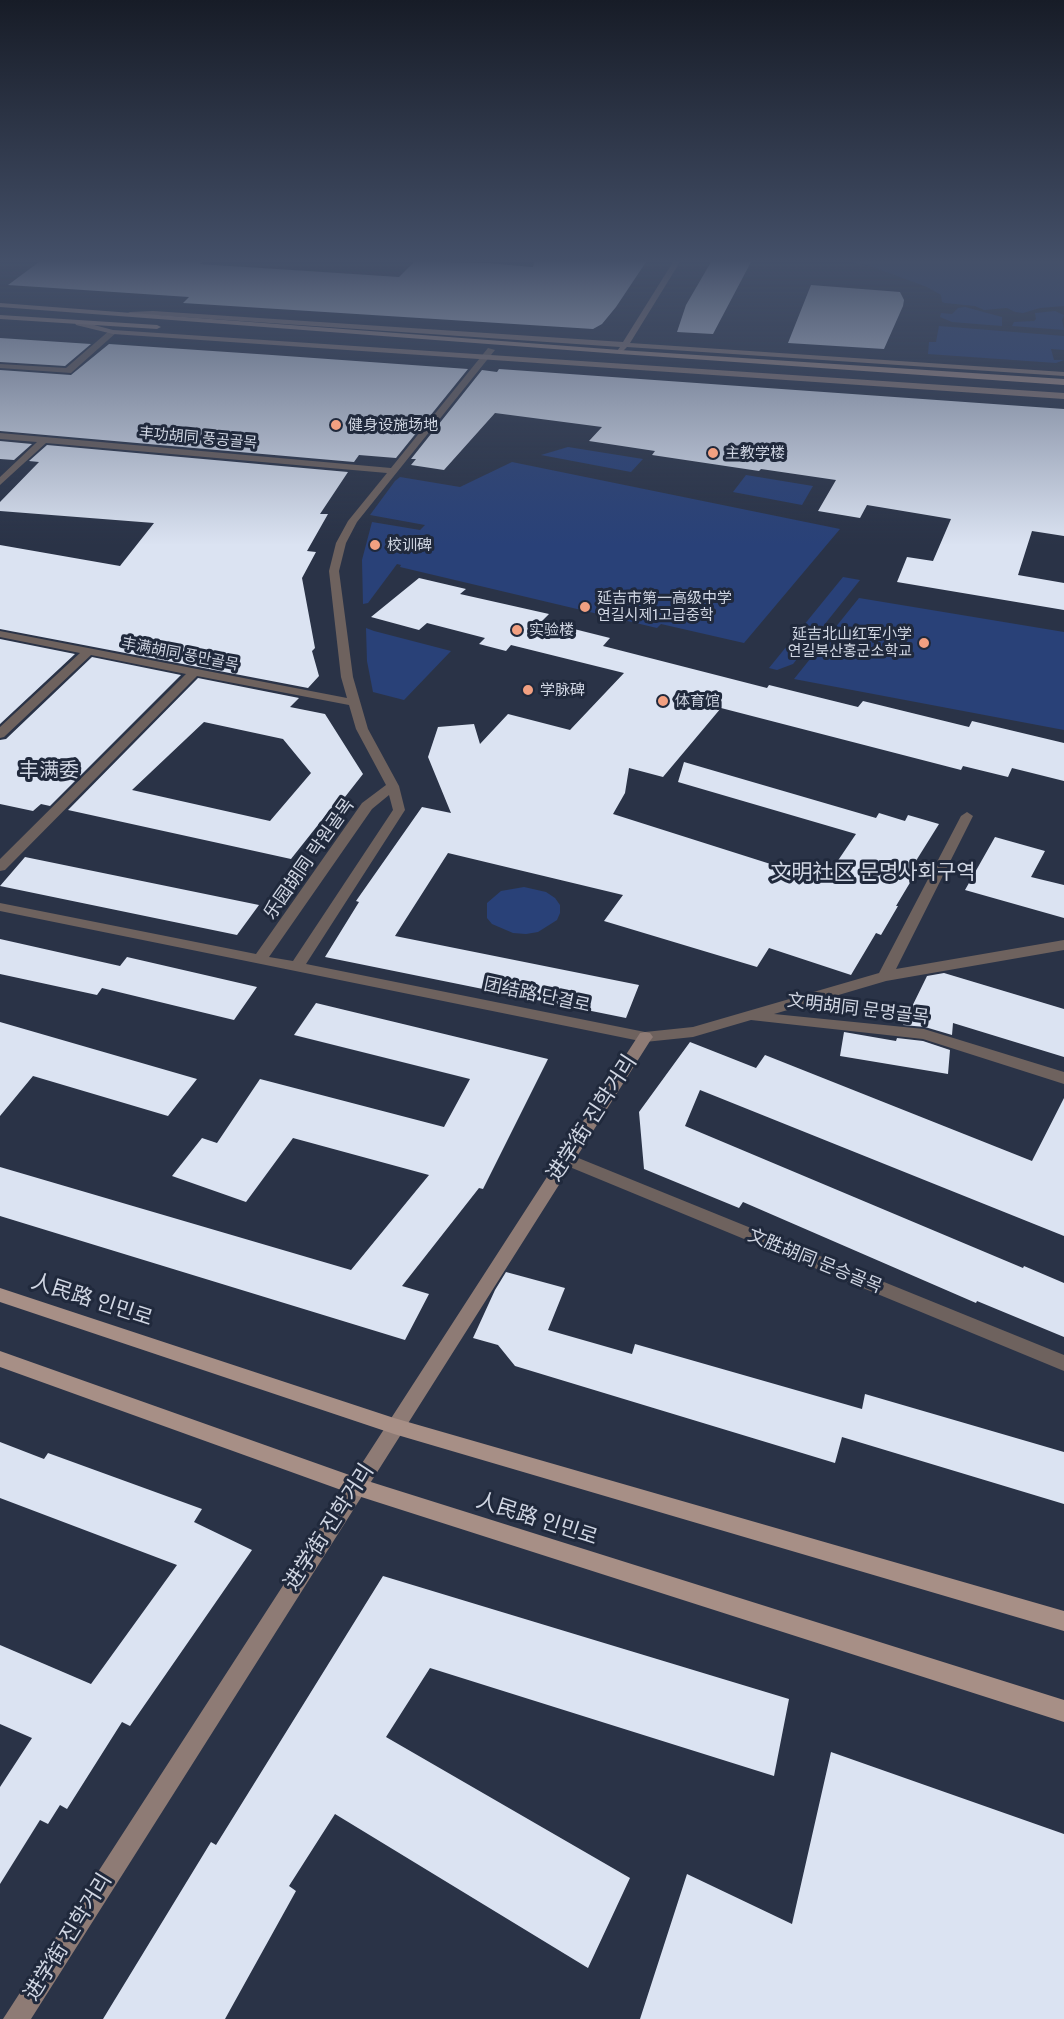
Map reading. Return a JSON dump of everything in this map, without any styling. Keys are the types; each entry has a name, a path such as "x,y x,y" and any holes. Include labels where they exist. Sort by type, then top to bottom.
{"main road":[{"path":"527,356 1064,387"},
{"path":"719,356 1064,382"},
{"name":"人民路 인민로","path":"0,1295 394,1426 1064,1621"},
{"name":"人民路 인민로","path":"0,1359 355,1486 1064,1711"}],"street":[{"path":"0,366 68,371 85,356"},
{"path":"297,966 399,810 393,786 362,729 347,677 334,571 341,543 353,521 486,356"},
{"path":"518,356 1064,396"},
{"path":"750,356 1064,374"},
{"name":"丰功胡同 풍공골목","path":"0,436 393,471"},
{"path":"0,482 45,439"},
{"name":"丰满胡同 풍만골목","path":"0,634 355,703"},
{"path":"0,734 89,651"},
{"path":"0,867 194,672"},
{"name":"乐园胡同 락원골목","path":"261,958 367,806 393,786"},
{"path":"885,976 967,816"},
{"name":"团结路 단결로","path":"0,907 645,1037 693,1032 885,976 1064,945"},
{"name":"文明胡同 문명골목","path":"749,1016 924,1034 1064,1078"},
{"name":"进学街 진학거리","path":"16,2019 355,1486 645,1037"},
{"name":"文胜胡同 문승골목","path":"566,1159 1064,1363"}],"shaded area":[{"path":"960,356 1053,356 1054,360 1064,360 1056,363"},
{"path":"568,447 643,459 631,472 541,455"},
{"path":"512,462 840,529 744,643 661,624 657,628 400,567 401,565 397,564 368,603 363,604 362,560 372,522 420,530 425,525 370,515 395,481 400,477 460,487"},
{"path":"746,475 813,486 802,505 733,492"},
{"path":"843,577 860,580 793,664 777,670 769,668"},
{"path":"859,598 1064,632 1064,730 794,679"},
{"path":"366,628 451,651 404,700 373,692 367,661"},
{"path":"524,887 546,892 555,898 560,905 557,920 538,932 526,934 513,933 492,924 487,918 487,903 501,891"}],"building":[{"path":"0,356 77,356 65,366 0,362"},
{"path":"94,356 284,356 468,369 396,458 359,455 354,462 0,431 0,370 71,375"},
{"path":"499,369 1064,409 1064,536 1032,531 1018,575 1064,583 1064,610 897,582 907,557 933,561 951,519 867,505 860,518 818,511 836,480 652,455 655,451 589,441 602,427 495,413 444,470 411,465 416,459 411,459 482,370 497,372"},
{"path":"0,441 32,444 14,460 0,459"},
{"path":"47,445 348,472 320,514 328,514 307,551 316,552 302,578 315,648 312,651 319,676 308,688 0,629 0,545 120,566 154,523 0,511 0,502 39,462 29,461"},
{"path":"419,578 466,589 460,594 549,614 542,621 610,638 603,646 767,688 769,685 858,707 863,701 969,727 972,721 1064,743 1064,781 1012,768 1008,777 963,766 961,770 721,708 663,777 629,768 625,793 613,814 824,881 856,834 678,782 684,762 876,818 879,813 905,821 908,815 939,824 914,864 920,866 896,906 898,906 881,935 876,933 851,975 769,948 757,967 604,921 623,895 448,853 395,936 639,985 626,1018 325,957 359,902 356,901 422,807 451,813 428,757 438,727 474,724 480,744 508,714 570,730 624,673 511,645 506,651 479,644 485,638 427,623 419,630 371,617"},
{"path":"0,639 75,654 0,724"},
{"path":"92,657 181,675 50,806 41,804 33,811 0,804 0,740 6,739"},
{"path":"198,678 299,698 290,707 325,714 363,774 341,802 337,801 291,859 68,810","holes":["204,722 283,739 311,773 270,821 132,790"]},
{"path":"995,837 1045,851 1031,877 1064,885 1064,918 965,890"},
{"path":"25,857 259,905 237,935 0,886"},
{"path":"0,939 120,966 127,957 257,987 234,1020 102,988 97,995 0,974"},
{"path":"944,973 1064,1009 1064,1057 953,1023 952,1035 925,1027 903,1025 927,976"},
{"path":"316,1003 548,1059 483,1189 479,1188 402,1286 429,1294 405,1340 0,1216 0,1167 351,1270 429,1175 293,1138 246,1202 172,1176 202,1138 217,1143 260,1079 444,1127 470,1079 294,1035"},
{"path":"0,1022 197,1079 168,1116 33,1076 0,1116"},
{"path":"844,1032 896,1041 897,1038 923,1041 950,1050 948,1074 840,1056"},
{"path":"690,1042 756,1068 765,1055 1032,1161 1064,1098 1064,1236 700,1090 685,1126 1023,1268 1024,1266 1064,1283 1064,1337 977,1301 976,1303 743,1202 739,1208 644,1169 639,1112"},
{"path":"506,1272 565,1288 548,1330 632,1354 635,1344 862,1409 865,1394 1064,1452 1064,1504 842,1437 835,1463 515,1366 498,1345 473,1338"},
{"path":"0,1442 44,1459 48,1453 202,1509 194,1522 252,1550 130,1726 122,1722 67,1809 60,1805 48,1824 40,1820 0,1884 0,1787 32,1738 0,1724 0,1645 91,1684 177,1565 0,1498"},
{"path":"383,1576 789,1699 774,1776 430,1668 386,1737 630,1878 588,1968 335,1814 289,1886 296,1891 225,2019 103,2019 211,1842 216,1845"},
{"path":"831,1752 1064,1834 1064,2019 640,2019 687,1874 792,1924"}],"place":[{"name":"健身设施场地","path":"336,425"},
{"name":"主教学楼","path":"713,453"},
{"name":"校训碑","path":"375,545"},
{"name":"延吉市第一高级中学 연길시제1고급중학","path":"585,607"},
{"name":"实验楼","path":"517,630"},
{"name":"延吉北山红军小学 연길북산홍군소학교","path":"924,643"},
{"name":"学脉碑","path":"528,690"},
{"name":"体育馆","path":"663,701"}],"district":[{"name":"丰满委","path":"49,771"},
{"name":"文明社区 문명사회구역","path":"873,873"}]}
